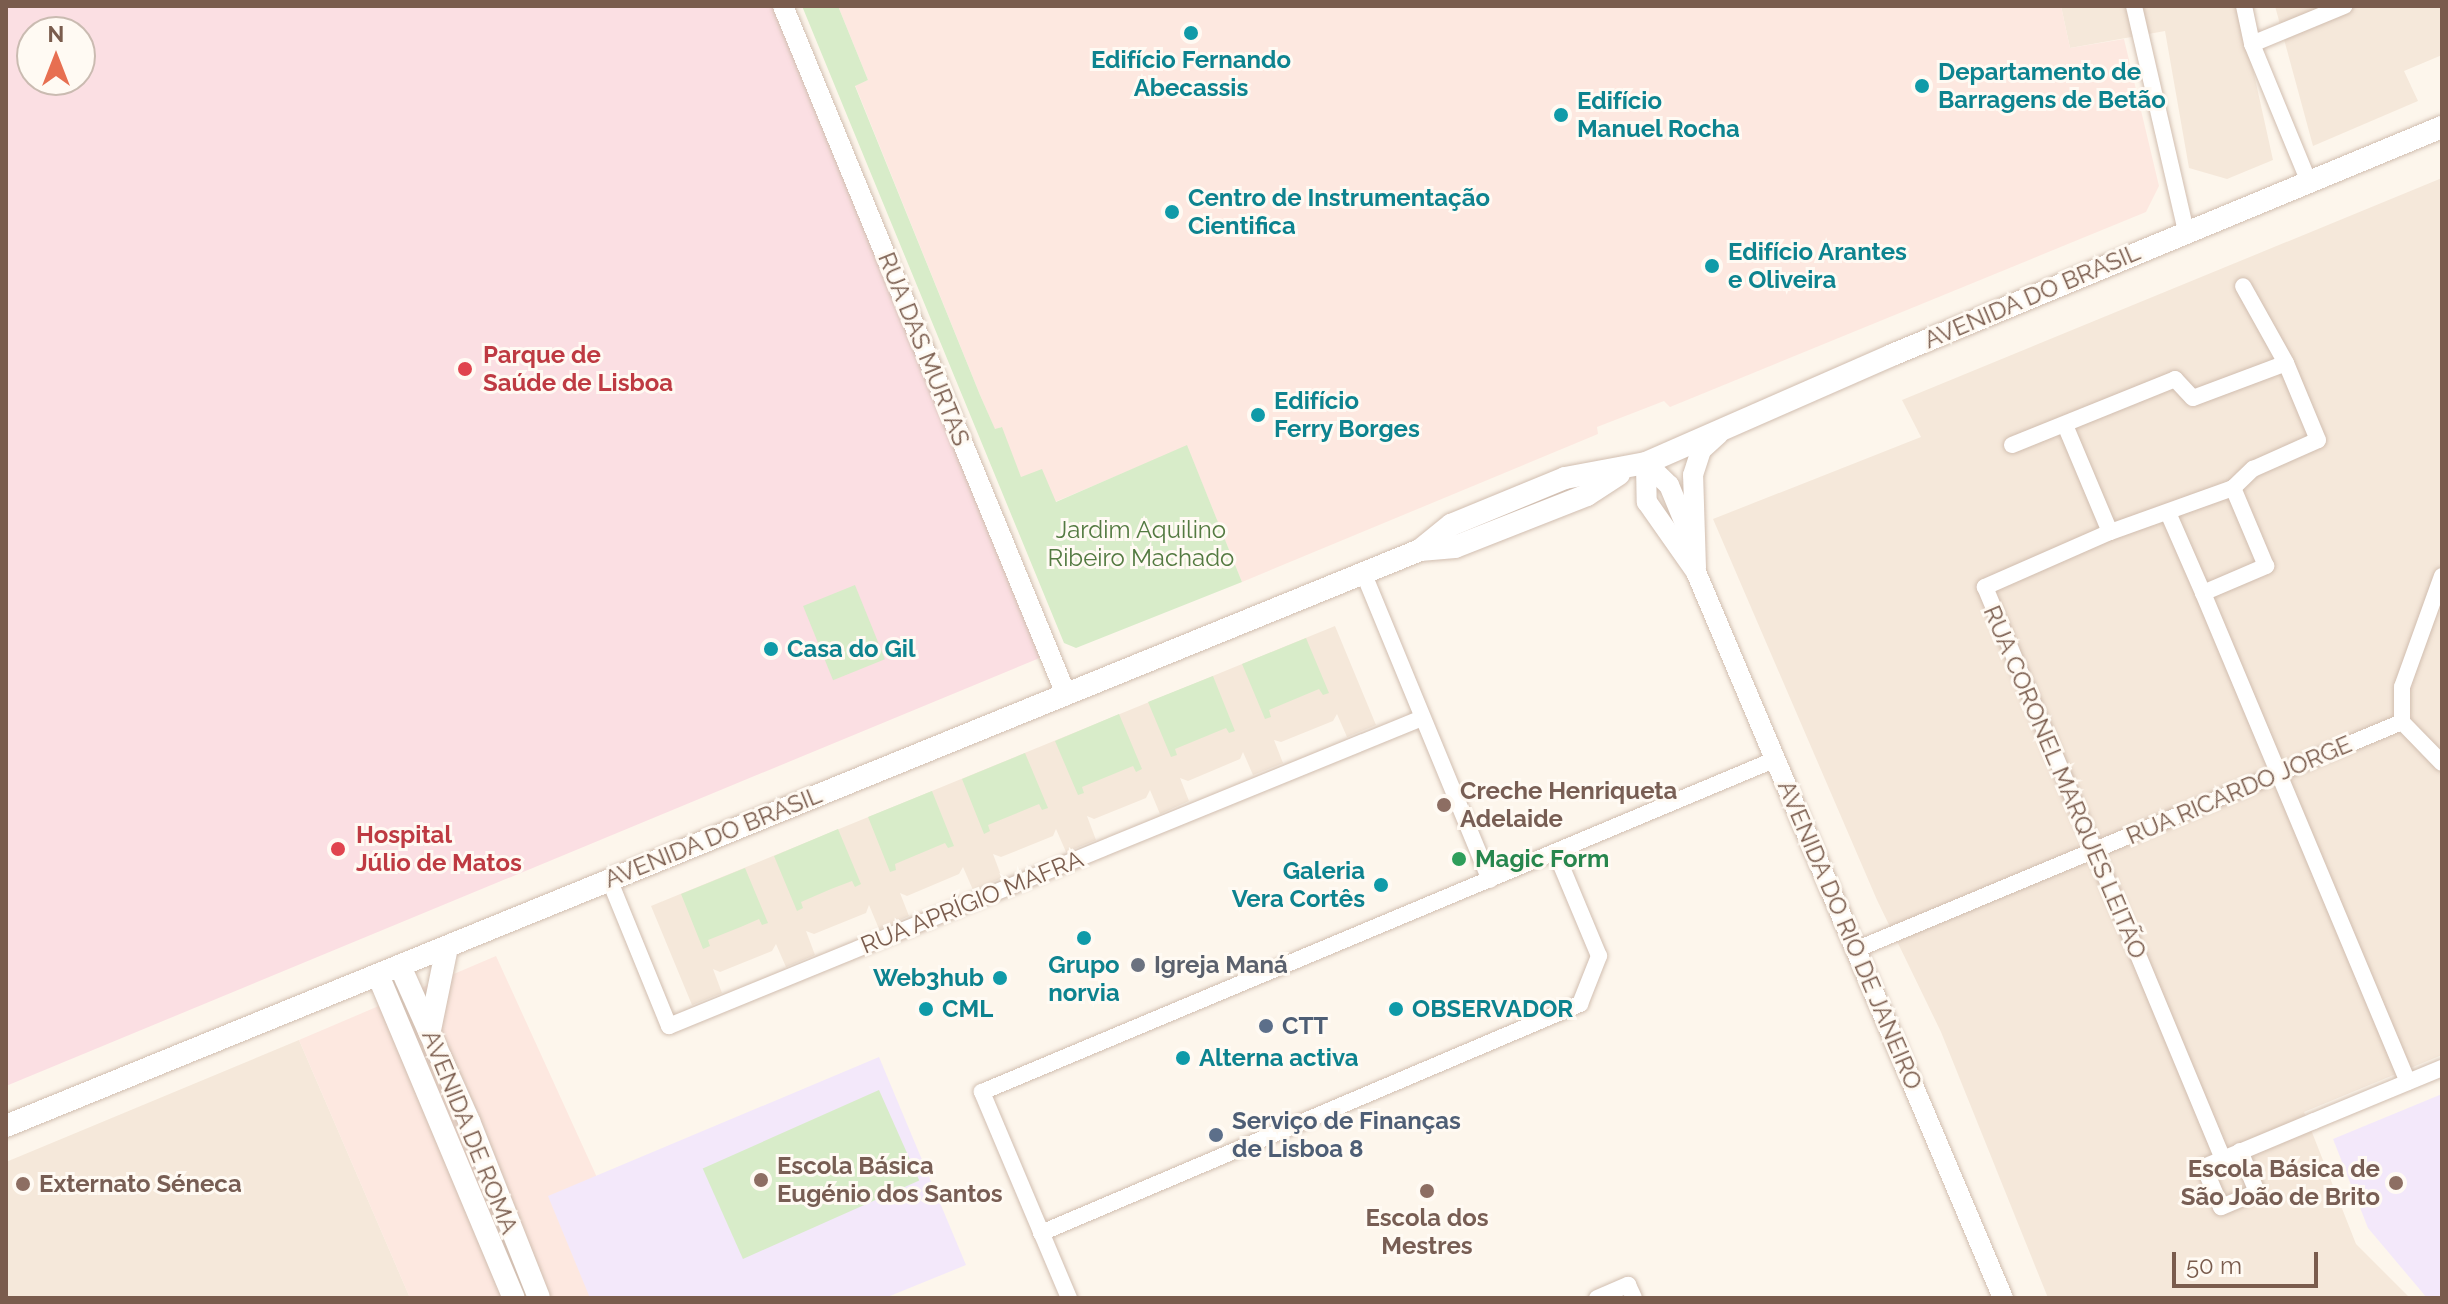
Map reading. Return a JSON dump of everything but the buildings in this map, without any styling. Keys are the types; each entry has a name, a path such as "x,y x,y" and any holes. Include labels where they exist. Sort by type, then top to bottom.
{"main road":[{"name":"AVENIDA DO BRASIL","path":"6,1126 1065,692 1420,550 1451,525 1565,478 1635,467 1724,431 2186,232 2442,127"},
{"path":"430,1030 447,947"},
{"name":"AVENIDA DE ROMA","path":"400,966 430,1030 539,1298"},
{"name":"AVENIDA DE ROMA","path":"378,975 514,1298"}],"street":[{"name":"RUA DAS MURTAS","path":"783,6 1065,692"},
{"path":"2134,6 2186,232"},
{"path":"2244,6 2252,44 2309,182"},
{"path":"2252,44 2344,6"},
{"path":"2012,445 2175,379 2193,398 2286,363 2243,286"},
{"name":"RUA CORONEL MARQUES LEITÃO","path":"2223,1159 1985,587 2110,532 2169,515 2233,488 2253,469 2318,440 2286,363"},
{"path":"2065,425 2110,532"},
{"name":"AVENIDA DO RIO DE JANEIRO","path":"1696,572 1693,542 1696,463 1706,443 1724,431"},
{"name":"AVENIDA DO RIO DE JANEIRO","path":"1635,467 1669,485 1693,542"},
{"name":"AVENIDA DO RIO DE JANEIRO","path":"1635,467 1647,502 1696,572 2003,1298"},
{"path":"2203,593 2266,566 2233,488"},
{"path":"2169,515 2408,1082"},
{"path":"1363,572 1490,880"},
{"path":"2442,576 2402,687 2402,722 2442,763"},
{"name":"RUA APRÍGIO MAFRA","path":"609,879 669,1026 1422,718"},
{"name":"RUA RICARDO JORGE","path":"1855,950 2402,722"},
{"path":"1069,1298 982,1092 1776,759"},
{"path":"1041,1233 1580,1004 1599,956 1556,853"},
{"path":"2240,1151 2257,1192 2221,1207 2204,1167 2240,1151 2442,1068"},
{"path":"1597,1298 1631,1291"}],"shaded area":[{"name":"Parque de Saúde de Lisboa","path":"6,6 774,6 1042,657 6,1086"},
{"path":"838,6 2061,6 2070,48 2124,39 2159,186 2146,212 1670,407 1664,401 1597,427 1598,434 1242,582 1187,446 1055,502 1021,478 1001,427 995,430 980,395 855,85 868,80"},
{"path":"2061,6 2239,6 2273,160 2227,179 2189,168 2165,31 2070,48"},
{"path":"2275,6 2442,6 2442,55 2404,71 2418,101 2313,146"},
{"path":"2442,178 2442,1055 2304,1112 2356,1244 2410,1298 2048,1298 1941,1032 1877,900 1713,519 1921,437 1902,400"},
{"path":"1335,626 1376,725 1347,737 1337,714 1333,721 1281,742 1274,740 1283,763 1253,775 1243,752 1240,759 1188,781 1180,778 1189,801 1160,814 1150,790 1146,798 1094,819 1087,816 1096,840 1066,852 1056,829 1053,836 1001,857 993,854 1002,878 973,890 963,867 959,874 907,896 900,893 909,916 879,929 869,905 866,913 814,934 806,931 815,955 786,967 776,944 772,951 720,972 713,969 722,993 692,1005 651,906"},
{"path":"496,956 652,1298 410,1298 299,1040"},
{"path":"299,1040 410,1298 6,1298 6,1162"},
{"name":"Escola Básica Eugénio dos Santos","path":"879,1057 966,1265 885,1298 590,1298 548,1196"},
{"name":"Escola Básica de São João de Brito","path":"2442,1094 2442,1298 2427,1298 2368,1228 2333,1139"}],"green space":[{"name":"Jardim Aquilino Ribeiro Machado","path":"802,6 838,6 868,80 855,86 980,395 995,429 1002,427 1021,477 1042,469 1056,502 1187,445 1242,582 1076,648 1064,643"},
{"path":"855,585 885,659 833,680 803,606"},
{"path":"1306,638 1329,693 1323,695 1319,689 1269,710 1271,717 1265,719 1242,664"},
{"path":"1213,676 1235,731 1229,733 1226,728 1175,749 1177,755 1171,757 1148,702"},
{"path":"1119,714 1142,769 1136,772 1133,766 1082,787 1084,793 1078,795 1055,741"},
{"path":"1025,753 1048,808 1042,810 1039,804 988,825 990,831 984,834 962,779"},
{"path":"932,791 954,846 948,848 945,843 895,864 896,870 890,872 868,817"},
{"path":"838,829 861,884 855,887 852,881 831,889 801,902 803,908 797,911 774,856"},
{"path":"745,868 768,923 762,925 759,919 708,940 710,946 703,949 681,894"},
{"path":"879,1090 919,1180 743,1259 703,1169"}],"place":[{"name":"Edifício Fernando Abecassis","path":"1191,33"},
{"name":"Departamento de Barragens de Betão","path":"1922,86"},
{"name":"Edifício Manuel Rocha","path":"1561,115"},
{"name":"Centro de Instrumentação Cientifica","path":"1172,212"},
{"name":"Edifício Arantes e Oliveira","path":"1712,266"},
{"name":"Parque de Saúde de Lisboa","path":"465,369"},
{"name":"Edifício Ferry Borges","path":"1258,415"},
{"name":"Casa do Gil","path":"771,649"},
{"name":"Creche Henriqueta Adelaide","path":"1444,805"},
{"name":"Hospital Júlio de Matos","path":"338,849"},
{"name":"Magic Form","path":"1459,859"},
{"name":"Galeria Vera Cortês","path":"1381,885"},
{"name":"Grupo norvia","path":"1084,938"},
{"name":"Igreja Maná","path":"1138,965"},
{"name":"Web3hub","path":"1000,978"},
{"name":"CML","path":"926,1009"},
{"name":"OBSERVADOR","path":"1396,1009"},
{"name":"CTT","path":"1266,1026"},
{"name":"Alterna activa","path":"1183,1058"},
{"name":"Serviço de Finanças de Lisboa 8","path":"1216,1135"},
{"name":"Escola Básica Eugénio dos Santos","path":"761,1180"},
{"name":"Escola Básica de São João de Brito","path":"2396,1183"},
{"name":"Externato Séneca","path":"23,1184"},
{"name":"Escola dos Mestres","path":"1427,1191"}]}
